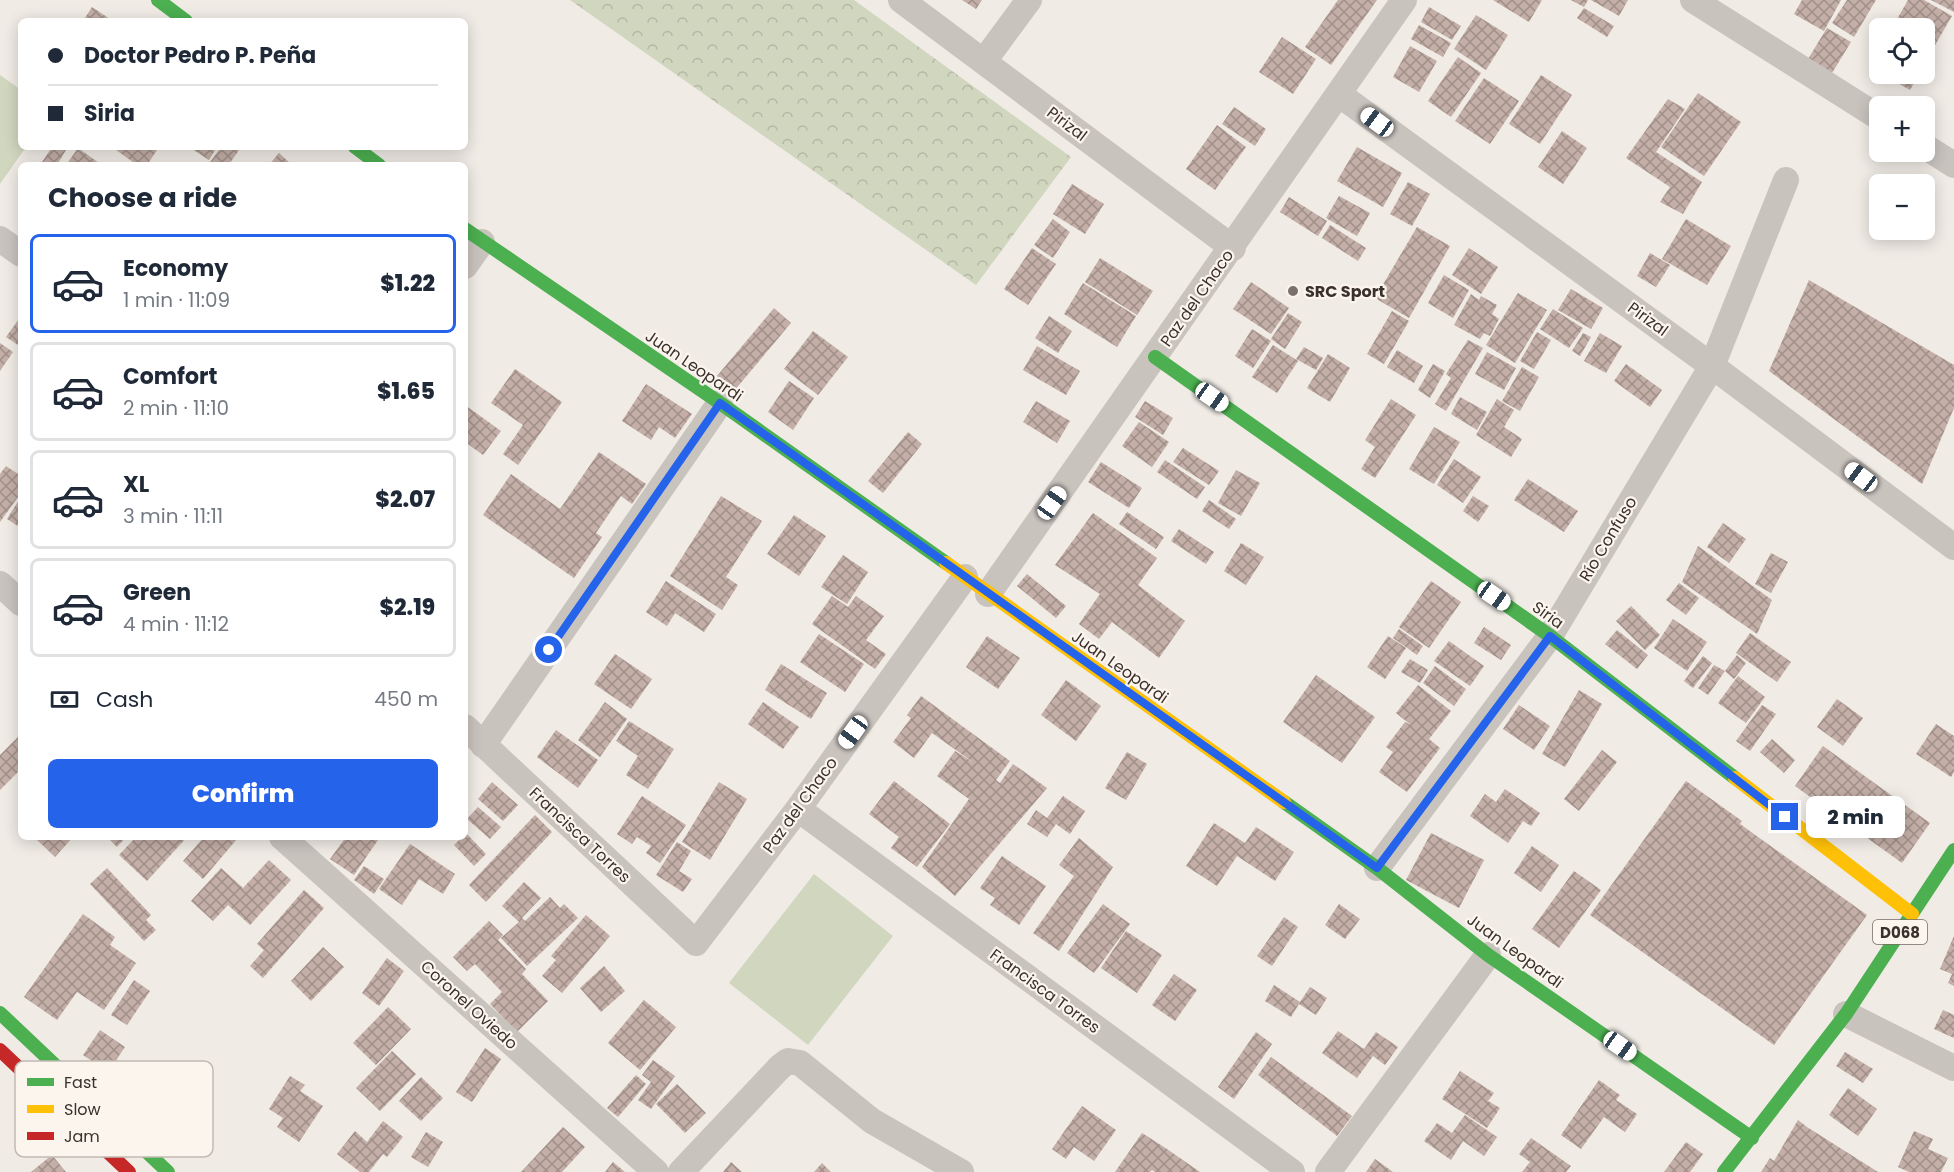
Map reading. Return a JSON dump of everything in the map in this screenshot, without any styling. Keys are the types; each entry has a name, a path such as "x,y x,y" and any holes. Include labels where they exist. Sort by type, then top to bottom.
{"main road":[{"path":"158,0 182,18"},
{"path":"359,150 376,162"},
{"name":"Juan Leopardi","path":"474,235 720,403 1377,868 1488,955 1752,1138"},
{"name":"Siria","path":"1155,357 1550,636 1912,914"},
{"name":"D068","path":"1724,1172 1846,1014 1954,850"},
{"path":"0,1013 51,1061"},
{"path":"0,1050 15,1064"},
{"path":"113,1157 129,1172"},
{"path":"152,1157 168,1172"}],"street":[{"name":"Pirizal","path":"901,0 1233,248"},
{"path":"984,61 1029,0"},
{"name":"Paz del Chaco","path":"988,594 1233,248 1404,0"},
{"path":"1692,0 1869,111"},
{"name":"Pirizal","path":"1340,95 1712,366 1954,547"},
{"path":"1935,153 1954,165"},
{"name":"Río Confuso","path":"1377,868 1550,636 1712,366 1786,180"},
{"path":"468,256 474,235"},
{"path":"0,238 18,252"},
{"path":"474,736 720,403"},
{"name":"Paz del Chaco","path":"696,943 798,809 965,577"},
{"path":"0,584 18,600"},
{"name":"Francisca Torres","path":"474,736 696,943"},
{"name":"Francisca Torres","path":"798,809 1292,1172"},
{"name":"Coronel Oviedo","path":"285,840 656,1172"},
{"path":"1329,1172 1488,955"},
{"path":"1846,1014 1954,1068"},
{"path":"681,1172 788,1061 800,1063 872,1121 961,1172"}],"green space":[{"path":"570,0 854,0 1071,157 976,285"},
{"path":"0,75 18,88 18,150 24,150 0,184"},
{"path":"814,874 893,936 808,1045 729,983"}],"building":[{"path":"962,0 982,0 976,9"},
{"path":"1338,0 1377,0 1331,65 1305,47"},
{"path":"1493,0 1542,0 1529,22"},
{"path":"1571,0 1588,0 1584,7"},
{"path":"1591,0 1628,0 1619,16"},
{"path":"1802,0 1841,0 1824,31 1794,14"},
{"path":"1847,0 1876,0 1854,37 1832,23"},
{"path":"1908,0 1924,0 1952,16 1935,45 1935,18 1898,18"},
{"path":"1931,0 1954,0 1954,12"},
{"path":"92,7 108,18 85,18"},
{"path":"1429,7 1461,26 1452,40 1421,22"},
{"path":"1584,8 1614,26 1607,37 1577,18"},
{"path":"1476,15 1508,35 1486,70 1454,49"},
{"path":"1419,25 1451,43 1443,57 1411,39"},
{"path":"1827,28 1851,42 1832,73 1808,59"},
{"path":"1282,37 1316,59 1293,94 1259,72"},
{"path":"1410,46 1437,61 1419,92 1393,77"},
{"path":"1458,57 1481,73 1451,117 1428,101"},
{"path":"1541,75 1572,95 1540,144 1509,124"},
{"path":"1484,78 1519,101 1490,144 1455,121"},
{"path":"1899,84 1913,84 1910,90"},
{"path":"1698,93 1741,122 1704,176 1661,147"},
{"path":"1668,99 1685,109 1656,152 1702,182 1683,214 1660,202 1670,187 1626,158"},
{"path":"1234,107 1266,129 1255,146 1222,124"},
{"path":"1217,125 1246,147 1215,190 1186,169"},
{"path":"1562,131 1587,148 1563,184 1538,167"},
{"path":"1357,147 1402,173 1383,207 1337,181"},
{"path":"50,150 66,150 59,162 42,162"},
{"path":"77,150 81,150 98,162 68,162"},
{"path":"116,150 157,150 149,162 133,162"},
{"path":"194,150 215,150 209,160"},
{"path":"219,150 239,150 231,162 210,162"},
{"path":"279,153 289,162 272,162"},
{"path":"1408,182 1430,194 1412,226 1390,214"},
{"path":"1072,184 1104,204 1085,234 1053,214"},
{"path":"1339,196 1370,213 1357,236 1326,218"},
{"path":"1289,197 1327,221 1318,236 1280,212"},
{"path":"1053,219 1070,232 1053,258 1034,245"},
{"path":"1686,219 1731,246 1707,285 1662,259"},
{"path":"1330,225 1366,248 1358,261 1322,238"},
{"path":"1417,227 1450,246 1409,318 1375,298"},
{"path":"1032,248 1056,264 1028,305 1004,289"},
{"path":"1469,248 1498,267 1481,294 1452,275"},
{"path":"1650,253 1670,265 1656,287 1637,276"},
{"path":"1100,258 1153,291 1137,315 1085,282"},
{"path":"1444,275 1469,290 1453,318 1428,303"},
{"path":"1809,280 1954,365 1954,408 1922,484 1769,371"},
{"path":"1251,282 1289,308 1271,334 1233,309"},
{"path":"1083,283 1136,316 1117,347 1064,314"},
{"path":"1571,289 1603,308 1591,329 1558,310"},
{"path":"1518,293 1547,310 1515,363 1486,345"},
{"path":"1471,294 1479,300 1481,296 1497,305 1492,314 1499,319 1490,336 1484,333 1480,339 1454,325"},
{"path":"774,308 791,323 734,391 717,376"},
{"path":"1553,309 1583,328 1569,348 1540,329"},
{"path":"1392,311 1409,321 1384,364 1367,354"},
{"path":"1288,313 1302,322 1285,349 1271,339"},
{"path":"1049,316 1072,331 1058,353 1035,338"},
{"path":"18,320 18,345 6,337"},
{"path":"1252,329 1271,341 1253,368 1235,356"},
{"path":"813,331 848,357 818,395 784,369"},
{"path":"1537,332 1551,340 1534,369 1520,361"},
{"path":"1583,333 1591,337 1580,356 1572,351"},
{"path":"1600,333 1622,346 1606,373 1584,361"},
{"path":"1468,340 1483,348 1446,411 1435,404 1451,378 1446,374"},
{"path":"0,343 13,352 0,371"},
{"path":"1273,345 1298,361 1277,393 1252,377"},
{"path":"1037,346 1080,371 1066,395 1023,370"},
{"path":"1304,347 1323,358 1316,370 1296,359"},
{"path":"1397,350 1423,366 1414,383 1387,367"},
{"path":"1487,352 1516,368 1504,390 1475,374"},
{"path":"1328,354 1350,368 1330,402 1307,388"},
{"path":"1433,364 1445,371 1430,398 1418,390"},
{"path":"1626,364 1662,390 1650,407 1614,381"},
{"path":"1522,367 1539,377 1520,411 1502,401"},
{"path":"515,369 562,402 518,465 503,454 523,425 491,403"},
{"path":"789,381 814,398 793,430 768,412"},
{"path":"646,384 692,414 675,438 659,427 651,440 622,421"},
{"path":"1460,397 1487,412 1477,430 1451,414"},
{"path":"1391,399 1416,415 1375,478 1361,469 1375,447 1365,440"},
{"path":"1497,399 1514,410 1504,427 1522,439 1511,457 1476,435"},
{"path":"1036,401 1070,421 1057,443 1023,422"},
{"path":"1145,401 1173,418 1163,435 1135,417"},
{"path":"468,407 501,431 483,455 468,444"},
{"path":"1139,422 1169,442 1152,467 1122,446"},
{"path":"1434,427 1460,442 1434,484 1409,469"},
{"path":"908,432 922,444 883,493 868,481"},
{"path":"1183,448 1219,471 1209,485 1173,462"},
{"path":"599,452 646,484 632,504 621,496 596,533 602,537 574,578 483,515 511,474 560,509"},
{"path":"1454,459 1481,477 1463,503 1437,485"},
{"path":"1165,460 1205,487 1197,499 1157,472"},
{"path":"1101,462 1142,488 1129,508 1088,482"},
{"path":"6,466 18,474 18,497 0,522 0,474"},
{"path":"1236,470 1260,483 1241,516 1218,503"},
{"path":"1528,479 1578,511 1564,532 1514,500"},
{"path":"721,496 762,521 726,577 738,585 722,610 670,576"},
{"path":"1473,496 1489,506 1478,522 1463,511"},
{"path":"1209,500 1236,519 1229,529 1202,511"},
{"path":"18,502 18,526 7,519"},
{"path":"1127,512 1164,537 1156,549 1119,524"},
{"path":"1093,513 1157,558 1138,585 1185,621 1159,658 1112,622 1099,639 1079,624 1100,594 1055,565"},
{"path":"794,515 826,536 799,576 767,554"},
{"path":"1723,523 1746,539 1729,563 1707,547"},
{"path":"1179,529 1214,552 1206,564 1171,541"},
{"path":"1241,543 1264,557 1246,585 1224,571"},
{"path":"1698,546 1772,600 1757,634 1682,582"},
{"path":"1771,553 1788,562 1771,593 1755,584"},
{"path":"843,555 868,572 847,604 821,587"},
{"path":"1027,574 1066,606 1056,618 1017,586"},
{"path":"666,581 716,614 704,632 675,613 667,626 646,612"},
{"path":"1431,581 1461,602 1429,648 1399,627"},
{"path":"1679,583 1699,598 1686,615 1666,600"},
{"path":"832,596 848,607 856,596 884,616 866,640 886,654 875,669 812,624"},
{"path":"1631,606 1660,635 1645,650 1616,621"},
{"path":"1673,619 1707,642 1687,671 1654,648"},
{"path":"1484,627 1511,645 1501,660 1474,643"},
{"path":"1399,629 1423,646 1417,655 1393,638"},
{"path":"1617,630 1648,655 1637,669 1605,644"},
{"path":"1750,633 1791,662 1777,682 1736,653"},
{"path":"819,634 864,664 845,692 800,662"},
{"path":"987,636 1020,658 998,689 966,667"},
{"path":"1388,636 1406,648 1385,679 1367,667"},
{"path":"1449,641 1484,666 1470,686 1434,661"},
{"path":"615,654 652,679 631,709 594,684"},
{"path":"1737,655 1746,663 1734,679 1725,671"},
{"path":"1703,656 1712,663 1693,688 1684,681"},
{"path":"1410,659 1428,670 1420,683 1401,672"},
{"path":"781,664 827,693 811,719 765,690"},
{"path":"1714,665 1725,671 1708,695 1698,688"},
{"path":"1435,666 1466,689 1454,706 1423,683"},
{"path":"1316,675 1375,717 1342,763 1283,722"},
{"path":"1738,676 1765,697 1746,723 1718,703"},
{"path":"1066,680 1101,706 1076,741 1041,715"},
{"path":"1418,685 1451,711 1429,739 1440,748 1407,792 1379,772 1393,752 1386,747 1405,722 1411,725 1396,713"},
{"path":"1579,690 1602,704 1565,767 1542,754"},
{"path":"921,696 1010,761 996,780 1000,783 1013,764 1047,788 955,896 922,867 969,799 937,776 955,751 974,763 932,733 914,758 893,742 911,718 907,715"},
{"path":"1837,699 1863,718 1843,746 1817,727"},
{"path":"605,702 627,719 600,757 578,740"},
{"path":"763,702 799,727 783,749 748,724"},
{"path":"1519,705 1550,726 1534,750 1503,729"},
{"path":"1762,705 1776,714 1750,751 1736,741"},
{"path":"629,721 674,749 648,789 626,775 638,756 616,741"},
{"path":"1936,724 1954,736 1954,772 1951,777 1916,754"},
{"path":"556,730 598,760 578,788 537,757"},
{"path":"18,737 18,772 0,790 0,755"},
{"path":"1772,739 1795,760 1784,773 1760,752"},
{"path":"1823,746 1930,823 1902,863 1795,786"},
{"path":"1602,750 1617,762 1579,811 1564,799"},
{"path":"1127,752 1147,764 1126,800 1105,788"},
{"path":"894,781 950,824 917,867 891,848 899,837 869,814"},
{"path":"1686,781 1742,821 1740,824 1867,915 1774,1045 1590,915"},
{"path":"492,782 518,805 503,821 478,799"},
{"path":"719,782 747,799 710,860 682,842"},
{"path":"1505,789 1540,813 1531,826 1523,821 1508,843 1470,816 1485,794 1496,802"},
{"path":"642,796 686,825 660,863 646,853 651,846 637,837 632,844 617,834"},
{"path":"1063,796 1085,811 1070,834 1056,824 1047,837 1027,824 1036,810 1047,818"},
{"path":"478,807 501,827 490,839 468,818"},
{"path":"535,815 552,832 486,902 469,885"},
{"path":"1214,823 1245,843 1256,827 1294,852 1275,881 1237,856 1217,886 1186,866"},
{"path":"1431,833 1484,860 1459,908 1406,880"},
{"path":"468,835 486,854 474,866 454,845 459,840 468,840"},
{"path":"1079,838 1113,867 1059,951 1033,933 1074,876 1059,865"},
{"path":"37,840 70,840 55,857"},
{"path":"110,840 123,840 117,847"},
{"path":"133,840 184,840 147,881 119,855"},
{"path":"201,840 236,840 203,879 183,861"},
{"path":"344,840 378,840 354,875 330,859"},
{"path":"677,842 691,851 679,871 692,879 683,892 656,875"},
{"path":"410,844 455,874 443,894 419,879 402,905 379,889"},
{"path":"1532,846 1559,865 1541,892 1514,873"},
{"path":"1002,856 1046,886 1019,925 990,905 995,898 980,888"},
{"path":"269,860 291,880 250,925 228,905 213,921 191,901 221,868 243,888"},
{"path":"364,866 384,879 374,894 354,880"},
{"path":"107,868 151,915 146,920 156,930 144,941 90,884"},
{"path":"1574,871 1601,890 1559,948 1532,929"},
{"path":"524,882 541,898 522,918 525,921 550,897 560,908 564,904 578,918 527,966 501,938 519,922 502,906"},
{"path":"304,890 324,908 263,978 250,966 264,950 257,944"},
{"path":"1103,904 1130,924 1094,973 1067,953"},
{"path":"1339,904 1360,919 1345,939 1325,925"},
{"path":"83,914 115,937 110,945 136,963 104,1010 77,992 57,1020 24,997"},
{"path":"586,915 610,936 562,993 542,976 556,960 551,956"},
{"path":"1284,917 1298,927 1272,966 1257,956"},
{"path":"489,921 503,935 498,940 526,969 522,974 548,1001 517,1032 490,1004 502,992 475,964 467,971 453,957"},
{"path":"1126,931 1162,955 1137,993 1101,968"},
{"path":"1954,936 1954,986 1948,983 1952,974 1940,969"},
{"path":"323,947 344,967 311,1001 291,981"},
{"path":"387,958 404,971 379,1006 362,993"},
{"path":"604,966 625,991 601,1012 580,988"},
{"path":"1174,974 1197,990 1175,1021 1152,1005"},
{"path":"134,980 150,991 127,1025 111,1015"},
{"path":"1274,985 1300,1002 1310,987 1327,998 1316,1015 1299,1004 1291,1017 1265,1001"},
{"path":"644,1000 676,1027 640,1070 608,1043"},
{"path":"388,1007 411,1029 376,1065 353,1043"},
{"path":"1943,1010 1954,1015 1954,1038 1934,1029"},
{"path":"100,1030 125,1047 115,1061 92,1061 83,1055"},
{"path":"1338,1031 1364,1049 1376,1032 1398,1047 1385,1065 1373,1056 1357,1078 1322,1053"},
{"path":"1256,1032 1272,1044 1234,1099 1218,1087"},
{"path":"485,1048 501,1059 472,1102 456,1092"},
{"path":"392,1051 416,1074 380,1111 356,1088"},
{"path":"1845,1052 1873,1069 1863,1083 1836,1066"},
{"path":"1271,1057 1352,1116 1337,1136 1258,1075"},
{"path":"653,1060 675,1076 651,1109 638,1100 651,1082 642,1075"},
{"path":"1460,1071 1494,1093 1488,1101 1500,1108 1487,1128 1442,1099"},
{"path":"636,1075 646,1084 618,1117 607,1108"},
{"path":"290,1076 305,1085 300,1091 323,1106 299,1142 277,1127 283,1118 269,1109"},
{"path":"421,1077 443,1098 421,1121 399,1101"},
{"path":"1599,1080 1620,1095 1616,1100 1637,1114 1625,1132 1604,1117 1581,1149 1561,1135"},
{"path":"677,1084 706,1113 685,1133 656,1104"},
{"path":"1848,1088 1877,1109 1858,1136 1829,1115"},
{"path":"1082,1106 1116,1130 1094,1161 1074,1147 1066,1159 1052,1149"},
{"path":"1465,1115 1497,1137 1484,1156 1463,1141 1451,1160 1424,1141 1437,1123 1452,1133"},
{"path":"1798,1120 1878,1172 1761,1172 1770,1158 1774,1161"},
{"path":"383,1121 403,1137 387,1157 383,1154 369,1172 360,1172 337,1154 355,1131 367,1142"},
{"path":"563,1127 585,1147 562,1172 521,1172"},
{"path":"1914,1131 1933,1139 1928,1149 1948,1158 1941,1172 1909,1172 1898,1167"},
{"path":"426,1132 443,1142 428,1167 411,1157"},
{"path":"1142,1133 1200,1172 1155,1172 1152,1170 1150,1172 1115,1172"},
{"path":"1531,1138 1571,1166 1566,1172 1522,1172 1530,1162 1519,1154"},
{"path":"1686,1142 1703,1154 1690,1172 1664,1172"},
{"path":"50,1157 54,1157 66,1172 31,1172"},
{"path":"1375,1159 1393,1172 1366,1172"},
{"path":"613,1162 625,1172 605,1172"},
{"path":"731,1162 742,1172 723,1172"},
{"path":"822,1163 831,1172 814,1172"}],"traffic: fast":[{"path":"158,0 182,18"},
{"path":"359,150 375,162"},
{"path":"468,231 720,403 946,563"},
{"path":"1155,357 1550,636 1735,778"},
{"path":"1284,802 1377,868 1488,955 1752,1138"},
{"path":"1724,1172 1846,1014 1954,850"},
{"path":"0,1013 51,1061"},
{"path":"152,1157 168,1172"}],"traffic: slow":[{"path":"946,563 1284,802"},
{"path":"1735,778 1912,914"}],"traffic: jam":[{"path":"0,1050 15,1064"},
{"path":"113,1157 129,1172"}],"place":[{"name":"SRC Sport","path":"1293,291"}],"route":[{"path":"549,650 720,403 1377,868 1550,636 1785,817"}]}
